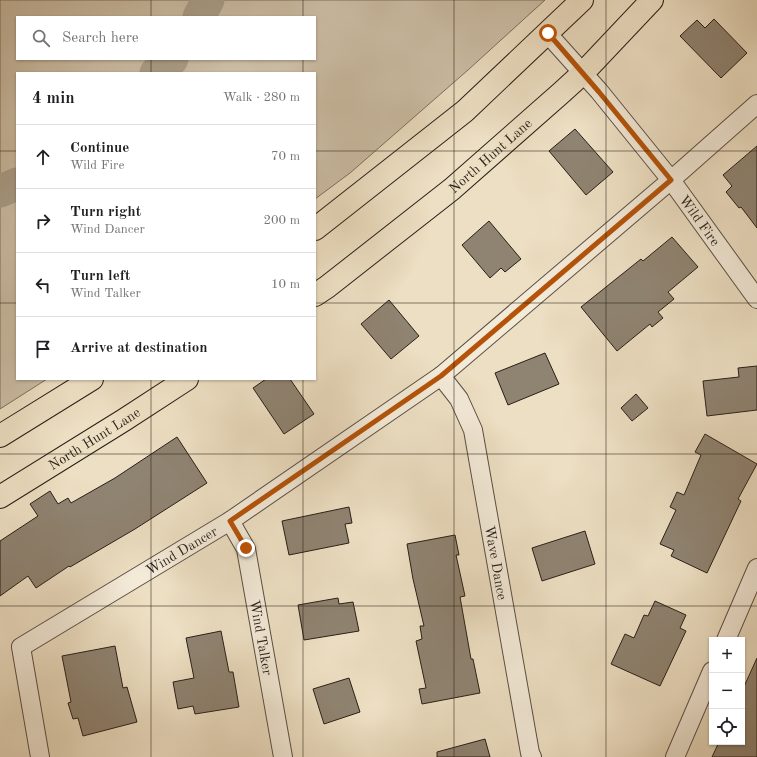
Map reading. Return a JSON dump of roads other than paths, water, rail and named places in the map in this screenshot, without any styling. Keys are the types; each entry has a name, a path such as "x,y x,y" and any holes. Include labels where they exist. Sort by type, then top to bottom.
{"main road":[{"path":"316,228 465,110 582,0"},
{"name":"North Hunt Lane","path":"316,294 452,189 561,93 652,0"},
{"path":"0,436 90,380"},
{"name":"North Hunt Lane","path":"0,496 173,383"}],"street":[{"name":"Wild Fire","path":"548,33 671,180 757,299"},
{"name":"Wind Dancer","path":"40,757 21,647 230,521 441,376 671,180 757,104"},
{"name":"Wave Dance","path":"441,376 459,399 473,430 528,745 532,757"},
{"name":"Wind Talker","path":"230,521 246,548 283,757"},
{"path":"727,637 757,568"},
{"path":"675,757 711,673"}],"waterway":[{"path":"200,16 208,0"},
{"path":"157,72 171,60"},
{"path":"0,191 16,184"}]}
